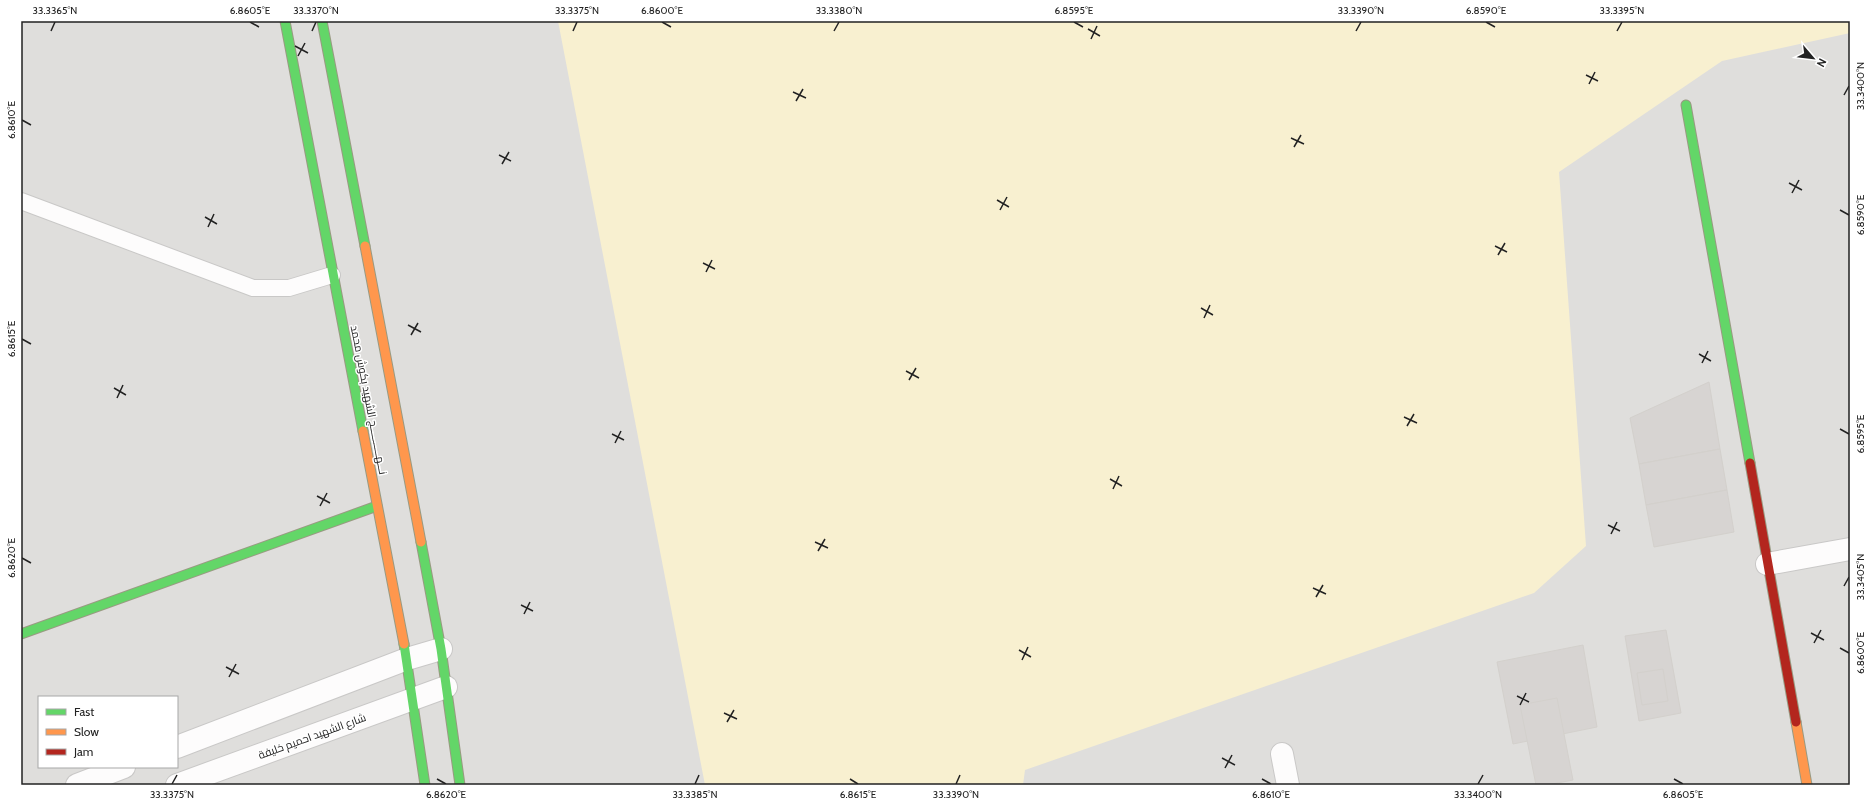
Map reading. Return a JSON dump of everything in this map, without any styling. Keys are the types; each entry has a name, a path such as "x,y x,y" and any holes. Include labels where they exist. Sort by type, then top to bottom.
{"street":[{"name":"نـــهـــــــــــج الشهيد بكوش محمد","path":"285,21 332,276 407,659 414,698 425,785"},
{"path":"322,21 441,649 460,785"},
{"path":"1686,105 1807,785"},
{"path":"21,634 377,506"},
{"path":"1767,564 1850,549"},
{"path":"178,747 407,659 441,649"},
{"name":"شارع الشهيد احميم خليفة","path":"177,785 446,687"},
{"path":"1282,754 1288,785"},
{"path":"77,785 121,768"}],"lane":[{"path":"21,202 253,288 289,288 332,276"}],"shaded area":[{"path":"21,21 1850,21 1850,785 21,785"}],"sand":[{"path":"558,21 1850,21 1850,33 1722,61 1559,172 1586,546 1534,593 1025,770 1023,785 705,785"}],"building":[{"path":"1709,382 1720,449 1639,464 1630,418"},
{"path":"1720,449 1727,490 1646,505 1639,464"},
{"path":"1727,490 1734,532 1654,547 1646,505"},
{"path":"1666,630 1681,713 1639,721 1625,636"},
{"path":"1583,645 1597,727 1513,744 1497,662"},
{"path":"1663,669 1668,701 1642,705 1637,673"},
{"path":"1557,698 1573,780 1547,785 1536,785 1520,705"}],"traffic: fast":[{"path":"285,21 363,431"},
{"path":"322,21 365,246"},
{"path":"1686,105 1750,463"},
{"path":"21,634 377,506"},
{"path":"421,542 441,649 460,785"},
{"path":"404,644 425,785"}],"traffic: slow":[{"path":"365,246 421,542"},
{"path":"363,431 404,644"},
{"path":"1796,722 1807,785"}],"traffic: jam":[{"path":"1750,463 1796,722"}]}
